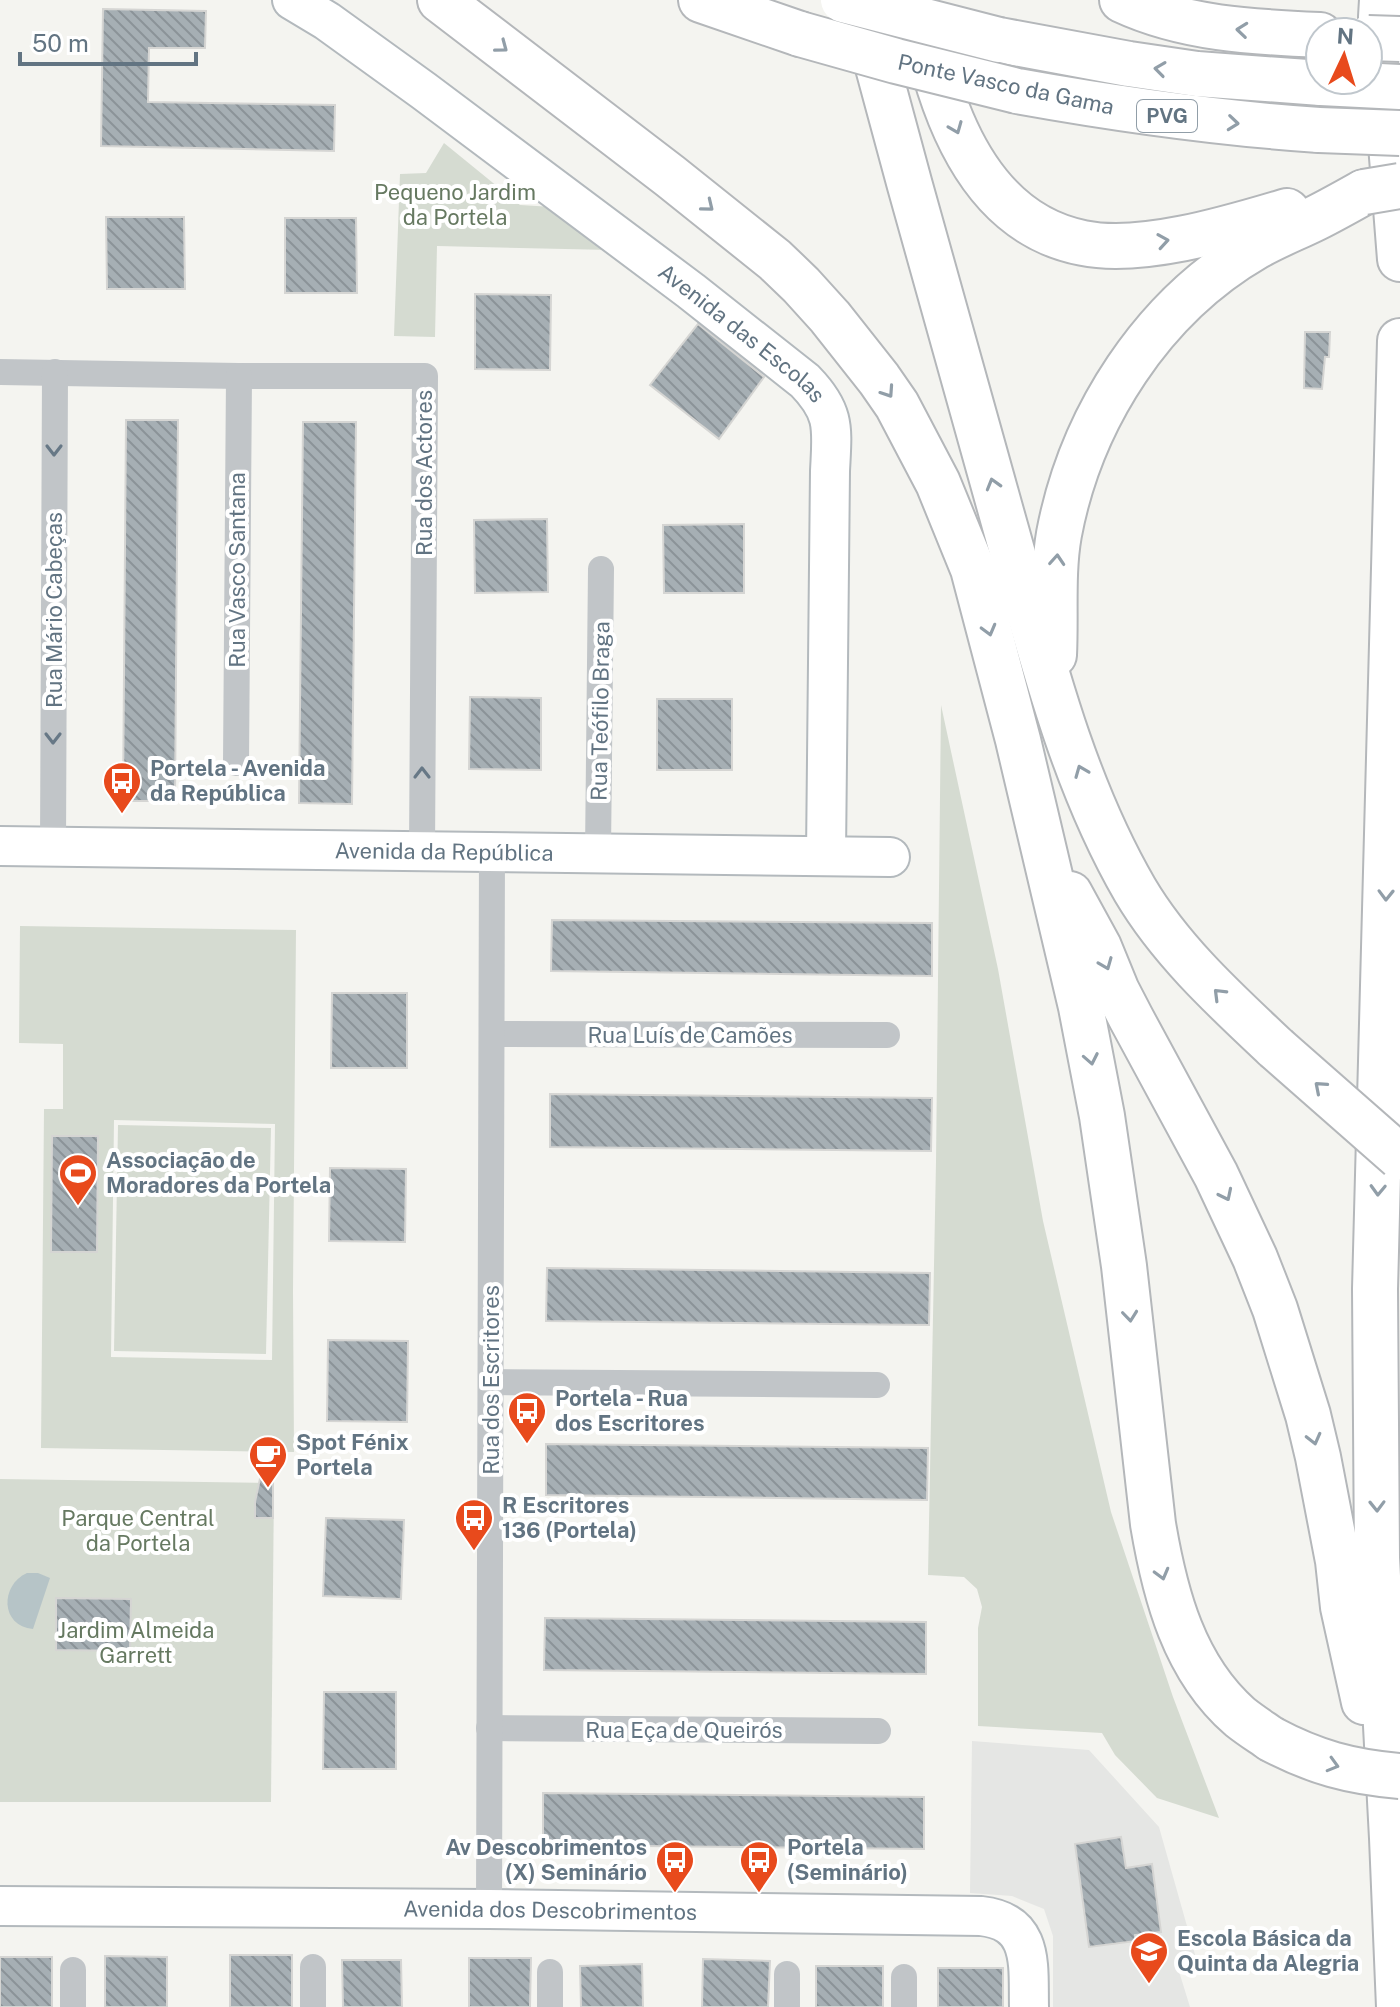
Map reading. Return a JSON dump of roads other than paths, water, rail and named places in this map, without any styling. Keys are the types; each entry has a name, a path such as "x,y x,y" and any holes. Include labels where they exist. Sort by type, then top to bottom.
{"highway":[{"path":"440,0 775,260 830,317 897,405 938,483 973,569 1044,846 1081,1007 1102,1116 1124,1266 1153,1524 1174,1615 1190,1653 1211,1686 1240,1717 1299,1754 1334,1766 1400,1776"},
{"name":"Ponte Vasco da Gama","path":"701,0 800,34 1017,91 1165,116 1319,130 1400,133"},
{"name":"Ponte Vasco da Gama","path":"843,0 999,40 1114,62 1184,72 1400,87"},
{"path":"860,0 1052,694 1110,843 1160,926 1204,979 1276,1048 1400,1157"},
{"path":"917,0 944,100 964,149 982,178 1004,204 1029,222 1058,236 1084,244 1134,244 1189,237 1316,201 1382,189"},
{"path":"1122,0 1138,8 1211,27 1304,34"},
{"path":"1382,0 1400,259"},
{"path":"1052,694 1058,537 1077,465 1106,401 1128,366 1184,302 1234,261 1254,248 1382,189"},
{"path":"1399,2007 1377,1558 1375,1289 1400,341"},
{"path":"1044,846 1099,947 1131,1018 1216,1175 1275,1309 1318,1457 1338,1561 1343,1607 1392,1838"}],"street":[{"name":"Avenida das Escolas","path":"292,0 327,21 424,91 691,291 821,397 832,427 826,855"},
{"name":"Rua dos Actores","path":"0,372 425,376 422,851"},
{"name":"Rua Mário Cabeças","path":"53,847 55,372"},
{"name":"Rua Vasco Santana","path":"236,763 239,376"},
{"name":"Rua Teófilo Braga","path":"598,852 601,569"},
{"name":"Avenida da República","path":"0,846 890,857"},
{"name":"Rua dos Escritores","path":"489,1909 492,851"},
{"name":"Rua Luís de Camões","path":"492,1034 887,1035"},
{"path":"491,1382 877,1385"},
{"name":"Rua Eça de Queirós","path":"489,1728 878,1731"},
{"name":"Avenida dos Descobrimentos","path":"0,1906 489,1909 991,1918 1013,1927 1024,1944 1029,2007"},
{"path":"313,1967 313,2007"},
{"path":"73,1970 73,2007"},
{"path":"550,1972 550,2007"},
{"path":"787,1974 787,2007"},
{"path":"904,1977 904,2007"}],"place":[{"name":"Portela - Avenida da República","path":"122,815"},
{"name":"Associação de Moradores da Portela","path":"78,1207"},
{"name":"Portela - Rua dos Escritores","path":"527,1445"},
{"name":"Spot Fénix Portela","path":"268,1489"},
{"name":"R Escritores 136 (Portela)","path":"474,1552"},
{"name":"Av Descobrimentos (X) Seminário","path":"675,1894"},
{"name":"Portela (Seminário)","path":"759,1894"},
{"name":"Escola Básica da Quinta da Alegria","path":"1149,1985"}],"park label":[{"name":"Pequeno Jardim da Portela","path":"455,204"},
{"name":"Parque Central da Portela","path":"138,1530"},
{"name":"Jardim Almeida Garrett","path":"136,1642"}]}
